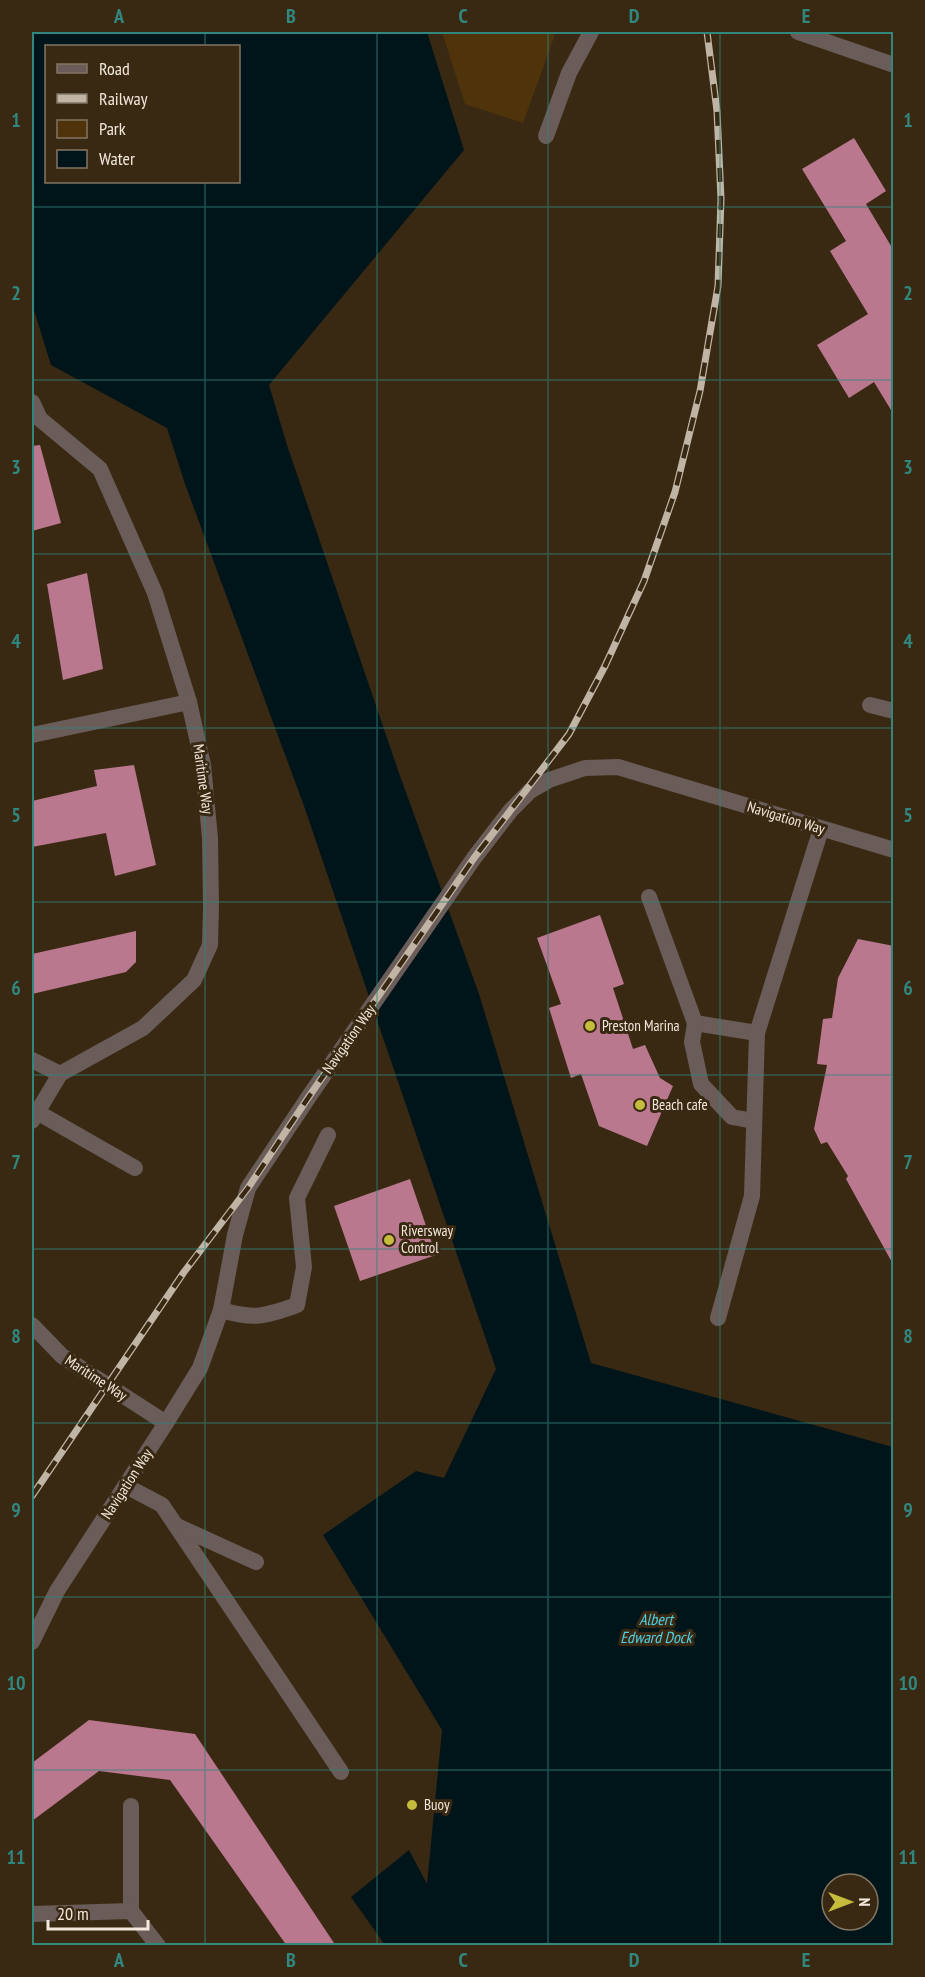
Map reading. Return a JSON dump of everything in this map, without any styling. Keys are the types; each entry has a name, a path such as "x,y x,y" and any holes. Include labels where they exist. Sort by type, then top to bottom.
{"street":[{"path":"546,136 569,73 591,32"},
{"path":"798,32 894,65"},
{"name":"Maritime Way","path":"32,402 36,421 100,469 155,593 189,702 203,765 210,838 210,945 194,980 143,1028 60,1074 34,1117"},
{"path":"32,735 189,702"},
{"path":"870,705 894,711"},
{"name":"Navigation Way","path":"32,1642 57,1591 200,1368 221,1310 235,1235 248,1188 474,858 511,810 530,791 549,780 585,768 618,767 894,850"},
{"path":"718,1318 752,1196 757,1033 821,829"},
{"path":"649,897 695,1023 692,1042 701,1084 732,1117 754,1121"},
{"path":"695,1023 757,1033"},
{"path":"32,1060 60,1074"},
{"path":"34,1117 135,1168"},
{"path":"221,1310 243,1316 266,1316 297,1305 304,1267 297,1198 328,1135"},
{"name":"Maritime Way","path":"32,1325 62,1356 166,1424"},
{"path":"126,1486 162,1505 341,1772"},
{"path":"176,1526 256,1562"},
{"path":"131,1806 131,1911 158,1946"},
{"path":"32,1914 131,1911"}],"green space":[{"path":"442,32 556,32 523,123 465,104"}],"water":[{"name":"Albert Edward Dock","path":"32,32 427,32 464,150 269,385 287,445 399,773 479,994 591,1363 893,1447 893,1945 385,1945 351,1897 409,1850 427,1884 442,1730 323,1535 416,1471 444,1478 496,1369 304,806 185,484 167,428 51,365 32,304"}],"building":[{"path":"854,138 886,191 866,204 894,251 894,415 874,382 849,398 817,345 868,314 830,251 846,241 802,169"},
{"path":"40,445 61,523 32,531 32,446"},
{"path":"87,573 103,669 63,680 47,584"},
{"path":"134,765 156,865 115,876 106,833 32,847 32,801 97,786 94,770"},
{"name":"Preston Marina","path":"600,915 624,984 613,988 633,1049 645,1045 660,1078 673,1086 647,1146 599,1126 581,1074 571,1078 549,1008 561,1004 537,938"},
{"path":"136,931 136,962 126,972 32,994 32,954"},
{"path":"858,939 894,946 894,1266 846,1179 848,1176 827,1142 821,1144 814,1129 827,1065 817,1064 823,1019 832,1018 838,978"},
{"name":"Riversway Control","path":"410,1179 436,1255 360,1281 334,1206"},
{"path":"89,1720 195,1734 336,1946 287,1946 170,1780 99,1771 32,1821 32,1763"}],"railway":[{"path":"32,1496 184,1272 248,1188 474,858 569,734 605,666 644,581 675,492 700,391 718,286 721,199 717,111 707,32"}],"place":[{"name":"Preston Marina","path":"590,1026"},
{"name":"Beach cafe","path":"640,1105"},
{"name":"Riversway Control","path":"389,1240"},
{"name":"Buoy","path":"412,1805"}]}
